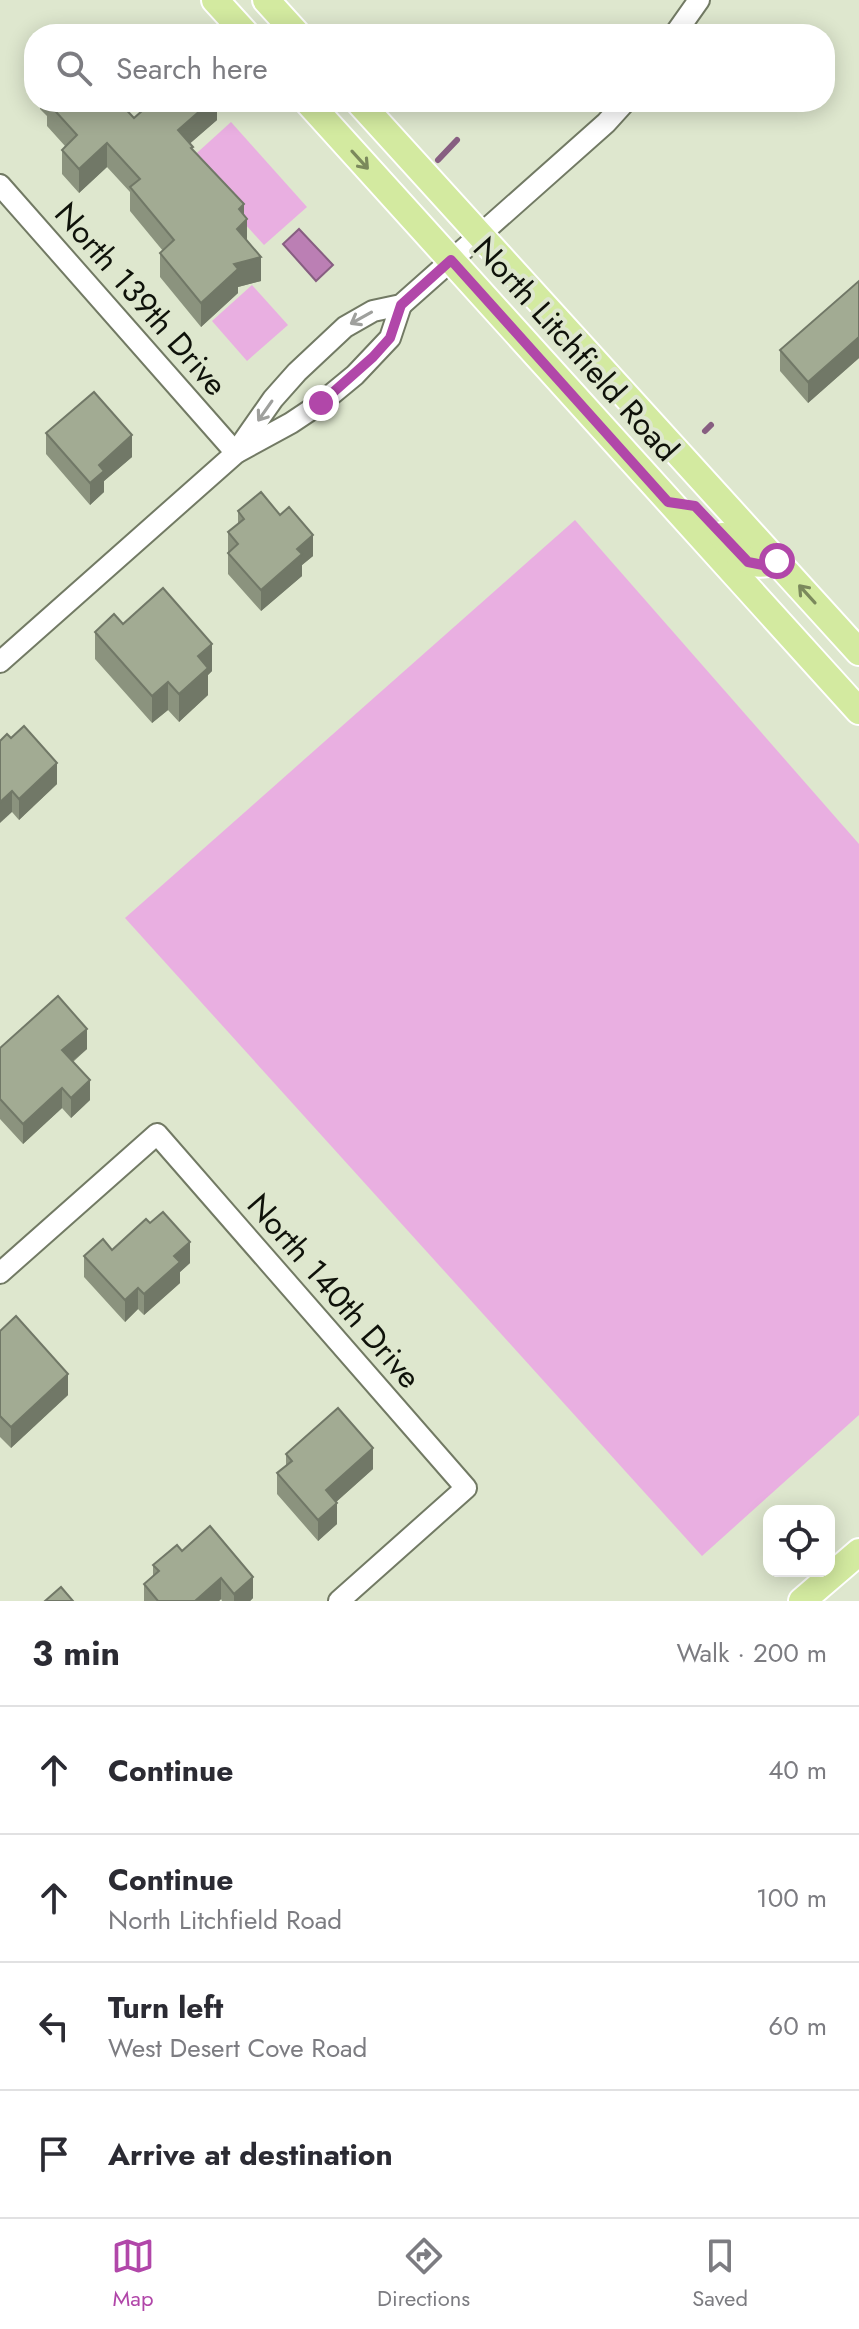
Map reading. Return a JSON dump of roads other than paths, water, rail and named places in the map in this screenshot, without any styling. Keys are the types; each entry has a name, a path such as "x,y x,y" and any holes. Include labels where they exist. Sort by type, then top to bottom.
{"main road":[{"path":"215,0 237,24"},
{"path":"266,0 288,24"},
{"name":"North Litchfield Road","path":"317,112 859,711"},
{"name":"North Litchfield Road","path":"368,112 859,652"},
{"path":"668,502 695,506 748,562 763,565 777,561"},
{"path":"802,1601 859,1552"}],"street":[{"path":"682,24 699,0"},
{"path":"0,662 236,453 291,423 355,375 390,338 401,305 616,112"},
{"name":"North 139th Drive","path":"0,185 236,453"},
{"path":"236,453 273,399 345,327 373,311 401,305"},
{"name":"North 140th Drive","path":"0,1273 157,1134 466,1488 339,1601"}],"waterway":[{"path":"438,160 457,140"},
{"path":"705,431 711,425"}]}
